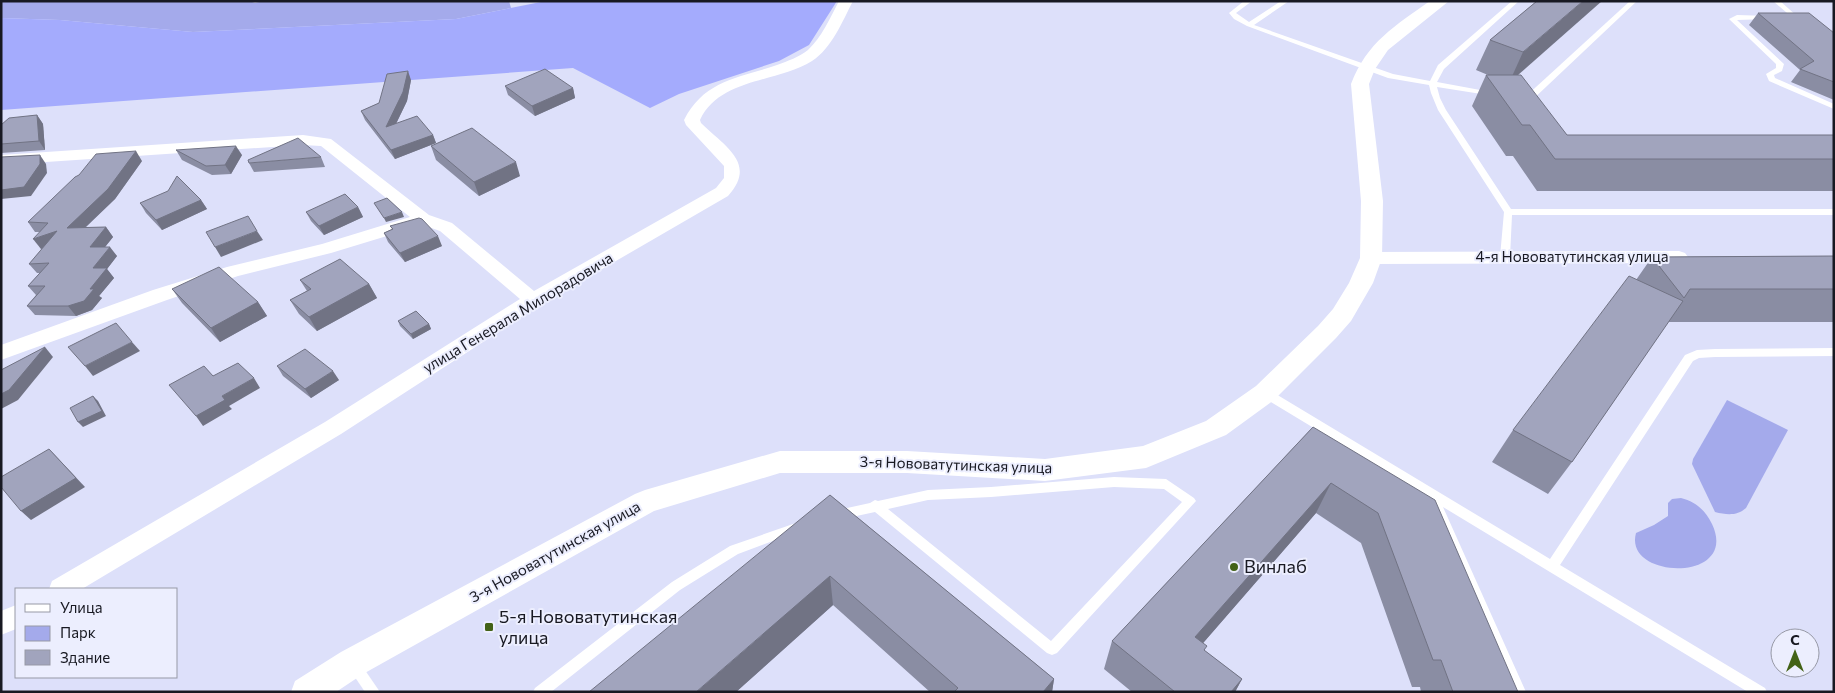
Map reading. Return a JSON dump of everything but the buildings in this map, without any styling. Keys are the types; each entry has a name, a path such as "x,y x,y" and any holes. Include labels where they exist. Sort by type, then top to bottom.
{"street":[{"name":"улица Генерала Милорадовича","path":"63,588 333,428 533,300 722,192 734,176 734,168 730,161 694,126 692,120 696,109 705,99 727,87 798,62 807,57 820,45 846,1"},
{"name":"3-я Нововатутинская улица","path":"307,692 352,663 645,502 771,464 780,462 907,462 1045,470 1146,457 1216,428 1265,393 1327,332 1342,315 1361,283 1371,258 1372,201 1360,84 1365,68 1381,45 1441,1"},
{"path":"1,160 303,140 325,142 424,219 446,227 533,300"},
{"path":"1,354 160,295 234,271 325,249 424,219"},
{"name":"4-я Нововатутинская улица","path":"1371,258 1696,257"},
{"path":"1,624 15,617"}],"lane":[{"path":"1249,1 1232,13 1236,18 1249,25 1391,76 1498,96"},
{"path":"1249,25 1286,1"},
{"path":"1505,257 1508,212 1442,110 1433,94 1432,84 1434,75 1441,67 1516,1"},
{"path":"1526,101 1634,1"},
{"path":"1776,1 1800,17 1786,17"},
{"path":"1776,17 1737,17 1732,19 1780,64 1779,69 1770,74 1772,79 1834,107"},
{"path":"1516,99 1526,101 1532,108"},
{"path":"1508,212 1834,212"},
{"path":"1552,567 1689,358 1697,354 1716,353 1834,352"},
{"path":"1265,393 1760,692"},
{"path":"826,518 875,505 928,495 1114,482 1166,484 1190,500 1052,649 875,505"},
{"path":"1433,496 1519,692"},
{"path":"540,692 676,586 734,550 807,524"},
{"path":"352,663 373,692"}],"green space":[{"path":"1,1 249,1 255,3 264,1 509,1 511,8 456,19 193,32 60,20 1,18"},
{"path":"1727,400 1788,430 1746,508 1732,514 1715,512 1692,464 1693,459"},
{"path":"1681,498 1700,507 1712,524 1716,543 1710,557 1697,565 1680,568 1662,566 1646,560 1637,549 1636,533 1668,516 1668,503 1672,499"}],"shaded area":[{"path":"546,1 837,1 809,45 779,61 679,94 650,108 573,68 1,110 1,18 60,20 193,32 456,19"}],"place":[{"name":"Винлаб","path":"1234,567"},
{"name":"5-я Нововатутинская улица","path":"489,627"}]}
